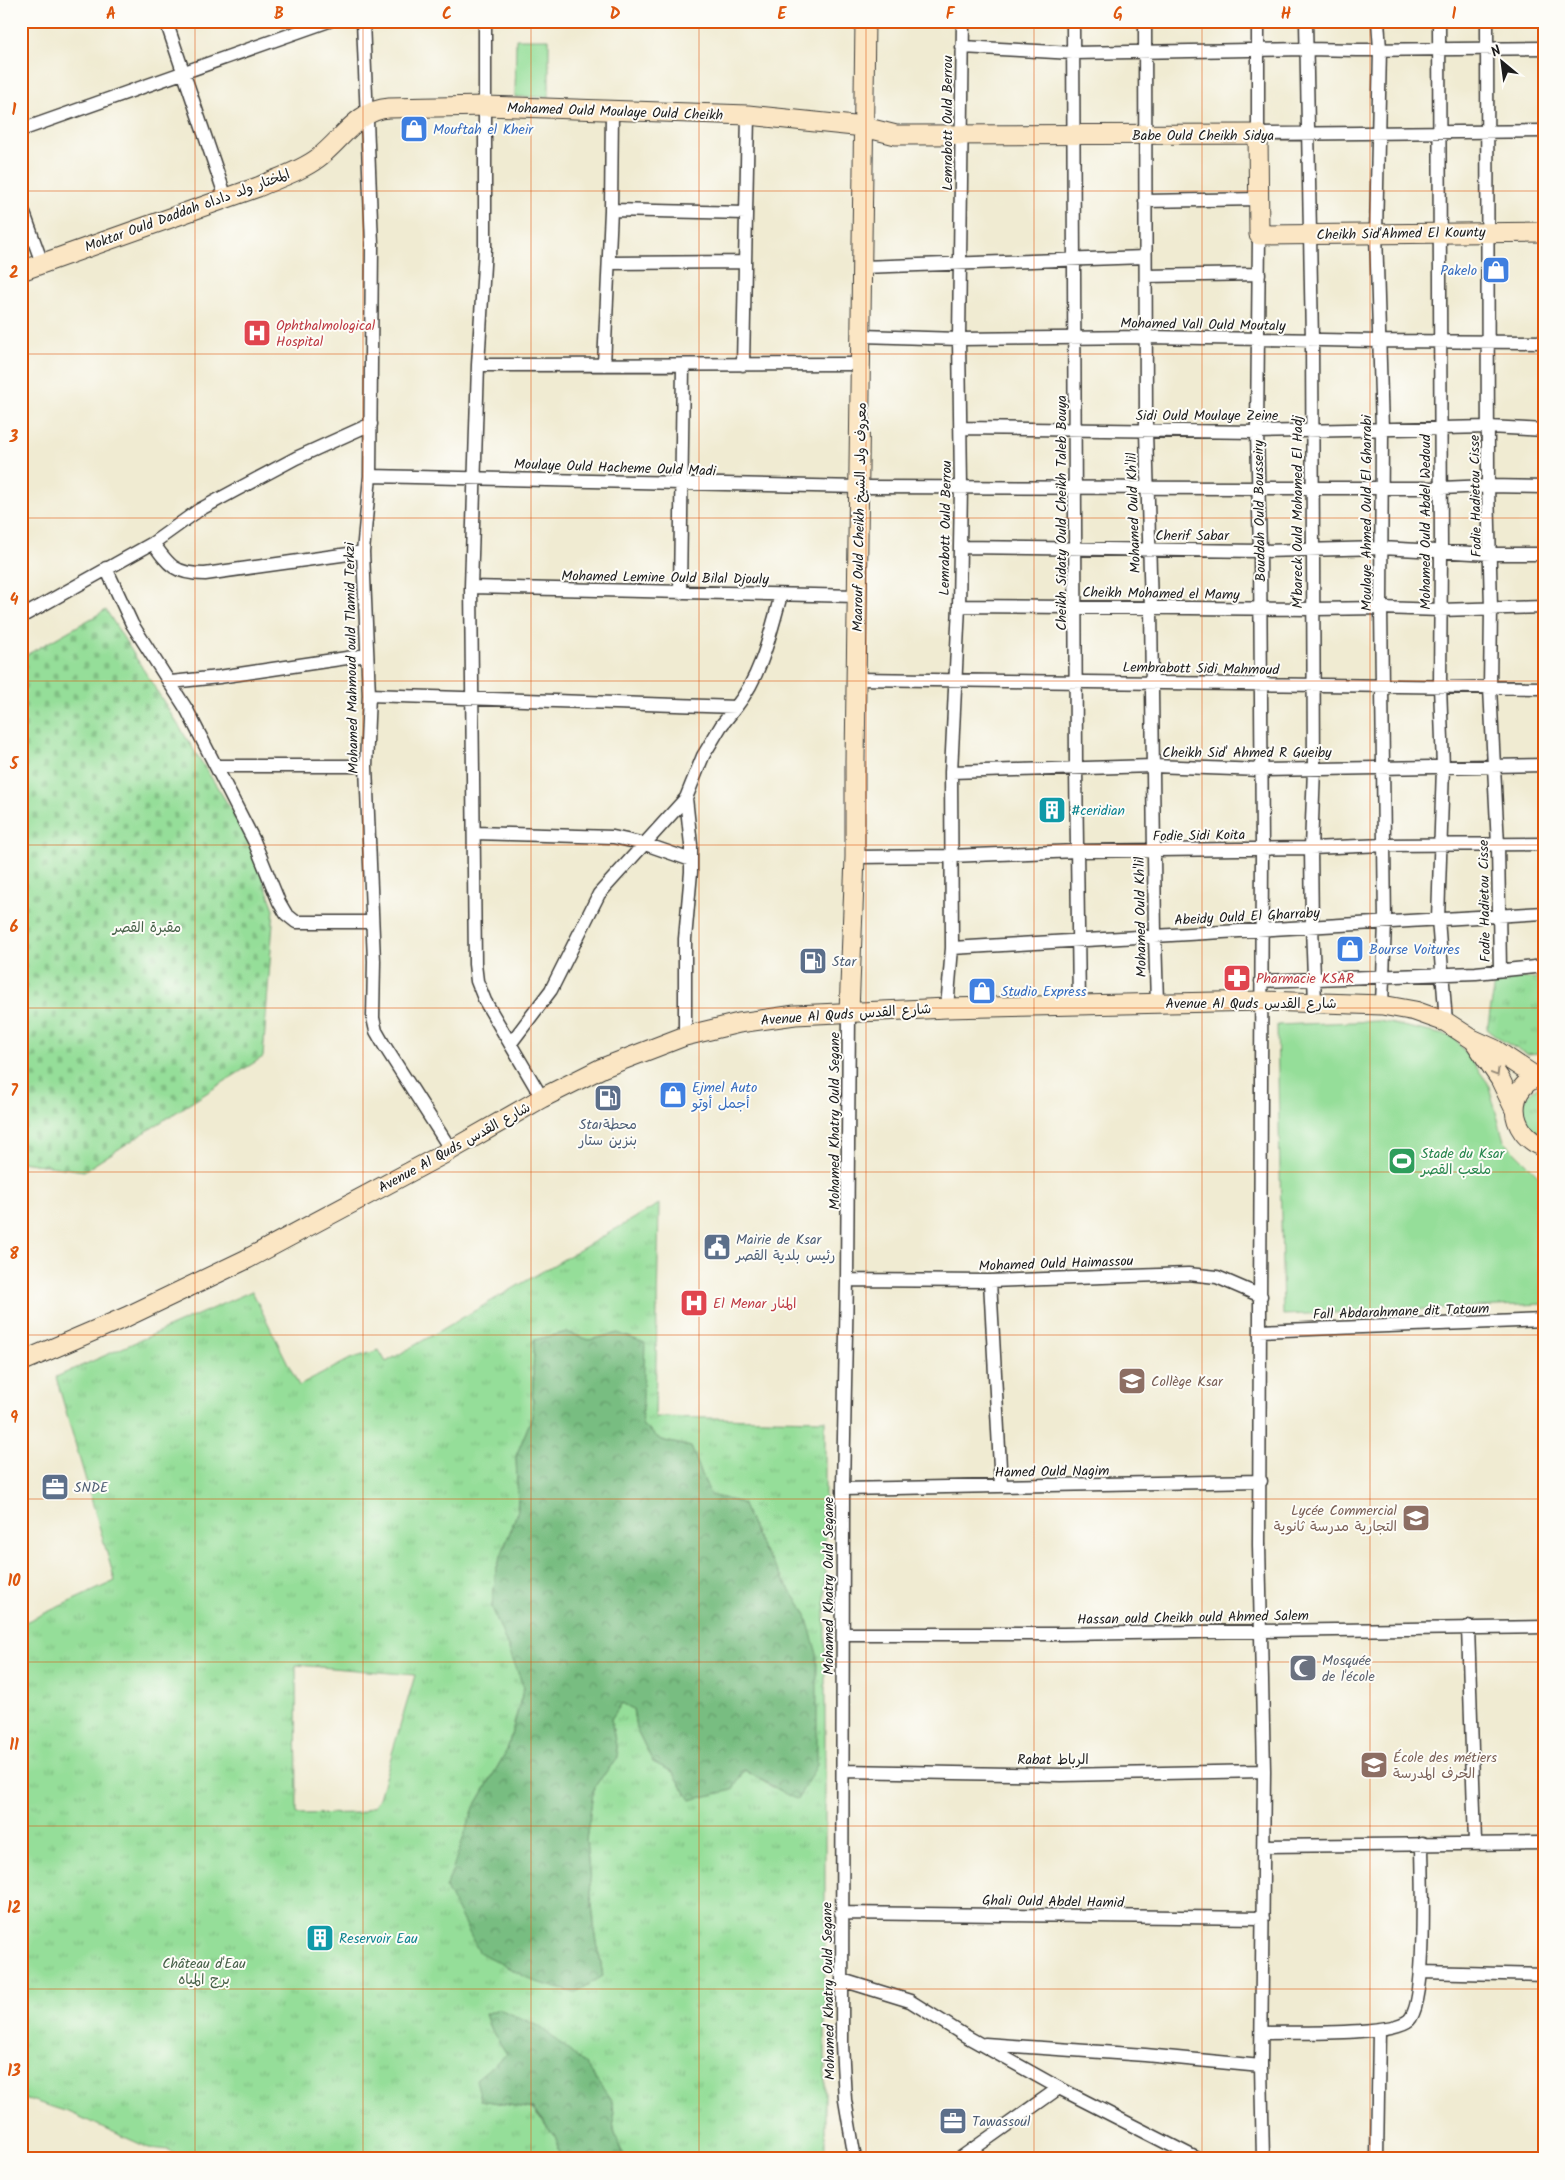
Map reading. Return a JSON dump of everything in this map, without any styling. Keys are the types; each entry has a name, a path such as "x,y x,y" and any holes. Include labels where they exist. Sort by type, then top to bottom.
{"street":[{"path":"166,21 226,198"},
{"path":"21,130 184,74 329,21"},
{"name":"Mohamed Mahmoud ould Tlamid Terkzi","path":"363,21 372,226 370,476 363,552 369,695 366,766 372,922 373,1018 376,1031 451,1150"},
{"path":"485,21 484,248 478,365 476,478 471,587 475,964 477,981 484,1001 542,1098"},
{"name":"Maarouf Ould Cheikh معروف ولد الشيخ","path":"850,1012 855,857 865,21"},
{"name":"Lemrabott Ould Berrou","path":"947,1008 952,948 950,772 959,606 961,487 959,339 963,21"},
{"name":"Cheikh Sidaty Ould Cheikh Taleb Bouya","path":"1073,21 1076,768 1079,1005"},
{"name":"Mohamed Ould Kh'lil","path":"1145,21 1146,431 1151,608 1154,936 1157,1003"},
{"name":"Bouddah Ould Bousseiry","path":"1258,21 1259,274 1257,488 1260,551 1262,849 1260,1631 1264,1771 1261,2066 1263,2159"},
{"name":"M'bareck Ould Mohamed El Hadj","path":"1306,21 1314,551 1314,769 1311,848 1315,1002"},
{"name":"Moulaye Ahmed Ould El Gharrabi","path":"1378,21 1380,50 1376,233 1382,429 1381,608 1385,922 1382,1005"},
{"name":"Mohamed Ould Abdel Wedoud","path":"1439,21 1440,686 1442,766 1438,920 1446,1022"},
{"name":"Fodie Hadietou Cisse","path":"1487,21 1490,688 1498,845 1500,970"},
{"path":"962,47 1073,53 1258,51 1307,48 1380,50 1544,48"},
{"name":"Mohamed Ould Moulaye Ould Cheikh","path":"366,114 378,109 485,106 748,116 864,127"},
{"path":"604,365 611,210 612,111"},
{"name":"Moktar Ould Daddah المختار ولد داداه","path":"21,271 258,187 309,164 328,150 366,114"},
{"path":"742,365 748,116"},
{"name":"Babe Ould Cheikh Sidya","path":"864,127 896,135 1074,136 1488,130 1544,131"},
{"path":"1145,201 1259,199"},
{"path":"21,205 42,263"},
{"path":"611,210 746,213"},
{"name":"Cheikh Sid'Ahmed El Kounty","path":"1259,235 1544,232"},
{"path":"862,267 961,262 1145,257"},
{"path":"609,262 745,262"},
{"path":"1146,276 1259,274"},
{"name":"Mohamed Vall Ould Moutaly","path":"862,336 959,339 1147,337 1544,342"},
{"path":"478,365 683,366 861,364"},
{"path":"680,593 683,366"},
{"path":"21,617 153,543 199,510 296,458 371,424"},
{"name":"Sidi Ould Moulaye Zeine","path":"960,428 1075,428 1257,432 1312,429 1488,427 1544,430"},
{"name":"Moulaye Ould Hacheme Ould Madi","path":"370,476 859,487 1544,487"},
{"path":"153,543 168,563 178,571 189,574 363,552"},
{"name":"Cherif Sabar","path":"960,547 1260,551 1382,548 1490,554 1544,554"},
{"path":"106,568 132,624 171,682 216,766 254,841 279,902 286,914 296,922 372,922"},
{"name":"Mohamed Lemine Ould Bilal Djouly","path":"471,587 858,596"},
{"path":"510,1043 551,990 605,885 686,798 703,756 720,726 748,691 756,675 781,595"},
{"name":"Cheikh Mohamed el Mamy","path":"959,606 1260,609 1381,608 1440,610 1544,608"},
{"path":"171,682 219,677 367,655"},
{"name":"Lembrabott Sidi Mahmoud","path":"857,680 1544,688"},
{"path":"369,695 736,707"},
{"name":"Cheikh Sid' Ahmed R Gueiby","path":"950,772 1152,766 1261,770 1544,765"},
{"path":"216,766 366,766"},
{"path":"685,1036 684,939 691,860 686,798"},
{"path":"475,833 613,837 645,844 691,860"},
{"name":"Fodie Sidi Koita","path":"855,857 1384,845 1544,844"},
{"name":"Abeidy Ould El Gharraby","path":"952,948 1544,913"},
{"path":"1261,980 1443,974 1544,966"},
{"name":"Avenue Al Quds شارع القدس","path":"21,1362 126,1317 247,1259 451,1150 542,1098 623,1059 685,1036 767,1018 947,1008 1157,1003 1261,1001 1382,1005 1415,1011 1446,1022 1472,1039 1541,1074"},
{"name":"Mohamed Khatry Ould Segane","path":"850,1012 848,1280 843,1489 841,1912 842,2044 845,2100 855,2159"},
{"name":"Avenue Al Quds شارع القدس","path":"1472,1039 1500,1079 1515,1110 1519,1129 1538,1145 1544,1159"},
{"path":"1515,1110 1520,1092 1541,1074"},
{"name":"Mohamed Ould Haimassou","path":"848,1280 990,1281 1206,1275 1224,1279 1261,1296"},
{"path":"990,1281 1001,1486"},
{"name":"Fall Abdarahmane dit Tatoum","path":"1260,1332 1544,1320"},
{"name":"Hamed Ould Nagim","path":"843,1489 1261,1481"},
{"name":"Hassan ould Cheikh ould Ahmed Salem","path":"843,1634 1260,1631 1544,1626"},
{"path":"1468,1628 1476,1842"},
{"name":"Rabat الرباط","path":"843,1771 1062,1775 1264,1771"},
{"path":"1264,1846 1544,1842"},
{"path":"1262,2033 1379,2030 1409,2020 1415,2011 1421,1972 1422,1843"},
{"name":"Ghali Ould Abdel Hamid","path":"841,1912 1263,1918"},
{"path":"1421,1972 1544,1975"},
{"path":"842,1980 910,2001 1059,2088 1192,2158"},
{"path":"1377,2159 1379,2030"},
{"path":"981,2044 1090,2050 1261,2066"},
{"path":"959,2159 1059,2088"}],"green space":[{"path":"516,39 549,39 549,97 515,97"},
{"name":"مقبرة القصر","path":"106,610 246,833 274,909 263,1057 84,1171 21,1162 21,658"},
{"path":"1496,978 1544,978 1544,1048 1541,1053 1526,1054 1487,1029"},
{"name":"Stade du Ksar ملعب القصر","path":"1379,1021 1454,1037 1488,1083 1504,1141 1544,1181 1544,1304 1283,1315 1277,1025"},
{"path":"1544,1082 1544,1140 1531,1133 1523,1109 1523,1103 1529,1094"},
{"name":"Château d'Eau برج المياه","path":"659,1204 655,1417 825,1420 825,2159 628,2159 619,2146 617,2139 612,2101 499,2009 485,2014 490,2028 507,2054 495,2066 481,2100 532,2109 556,2138 560,2159 181,2159 169,2150 149,2148 71,2113 21,2097 21,1624 115,1581 56,1377 252,1291 299,1386 350,1359 379,1350 386,1362","holes":["567,1332 589,1340 618,1333 642,1425 661,1440 691,1447 710,1495 742,1503 762,1548 805,1612 774,1788 744,1770 690,1800 673,1772 653,1762 636,1728 633,1709 622,1703 611,1719 618,1757 594,1787 586,1840 594,1925 603,1976 473,1810 507,1750 524,1687 492,1607 496,1570 518,1510 516,1456 532,1417 534,1340","296,1665 415,1675 379,1798 374,1806 358,1813 297,1814"]},
{"path":"567,1332 589,1340 618,1333 645,1343 642,1425 661,1440 691,1447 710,1495 742,1503 762,1548 805,1612 817,1654 817,1765 797,1800 744,1770 733,1790 690,1800 673,1772 653,1762 636,1728 633,1709 622,1703 611,1719 618,1757 594,1787 586,1840 594,1925 603,1976 575,1993 533,1981 479,1952 446,1888 473,1810 507,1750 524,1688 492,1607 496,1570 518,1510 516,1456 532,1417 534,1340"},
{"path":"499,2009 539,2026 585,2064 612,2101 614,2130 621,2151 628,2159 560,2159 556,2138 533,2109 481,2100 476,2079 507,2054 490,2028 485,2014"}],"place":[{"name":"Mouftah el Kheir","path":"414,129"},
{"name":"Pakelo","path":"1496,270"},
{"name":"Ophthalmological Hospital","path":"257,333"},
{"name":"#ceridian","path":"1052,810"},
{"name":"Bourse Voitures","path":"1350,949"},
{"name":"Star","path":"813,961"},
{"name":"Pharmacie KSAR","path":"1237,978"},
{"name":"Studio Express","path":"982,991"},
{"name":"Ejmel Auto أجمل أوتو","path":"673,1095"},
{"name":"Starمحطة بنزين ستار","path":"608,1098"},
{"name":"Stade du Ksar ملعب القصر","path":"1402,1161"},
{"name":"Mairie de Ksar رئيس بلدية القصر","path":"717,1247"},
{"name":"El Menar المنار","path":"694,1303"},
{"name":"Collège Ksar","path":"1132,1381"},
{"name":"SNDE","path":"55,1487"},
{"name":"Lycée Commercial التجارية مدرسة ثانوية","path":"1416,1518"},
{"name":"Mosquée de l'école","path":"1303,1668"},
{"name":"École des métiers الحرف المدرسة","path":"1374,1765"},
{"name":"Reservoir Eau","path":"320,1938"},
{"name":"Tawassoul","path":"953,2121"}]}
